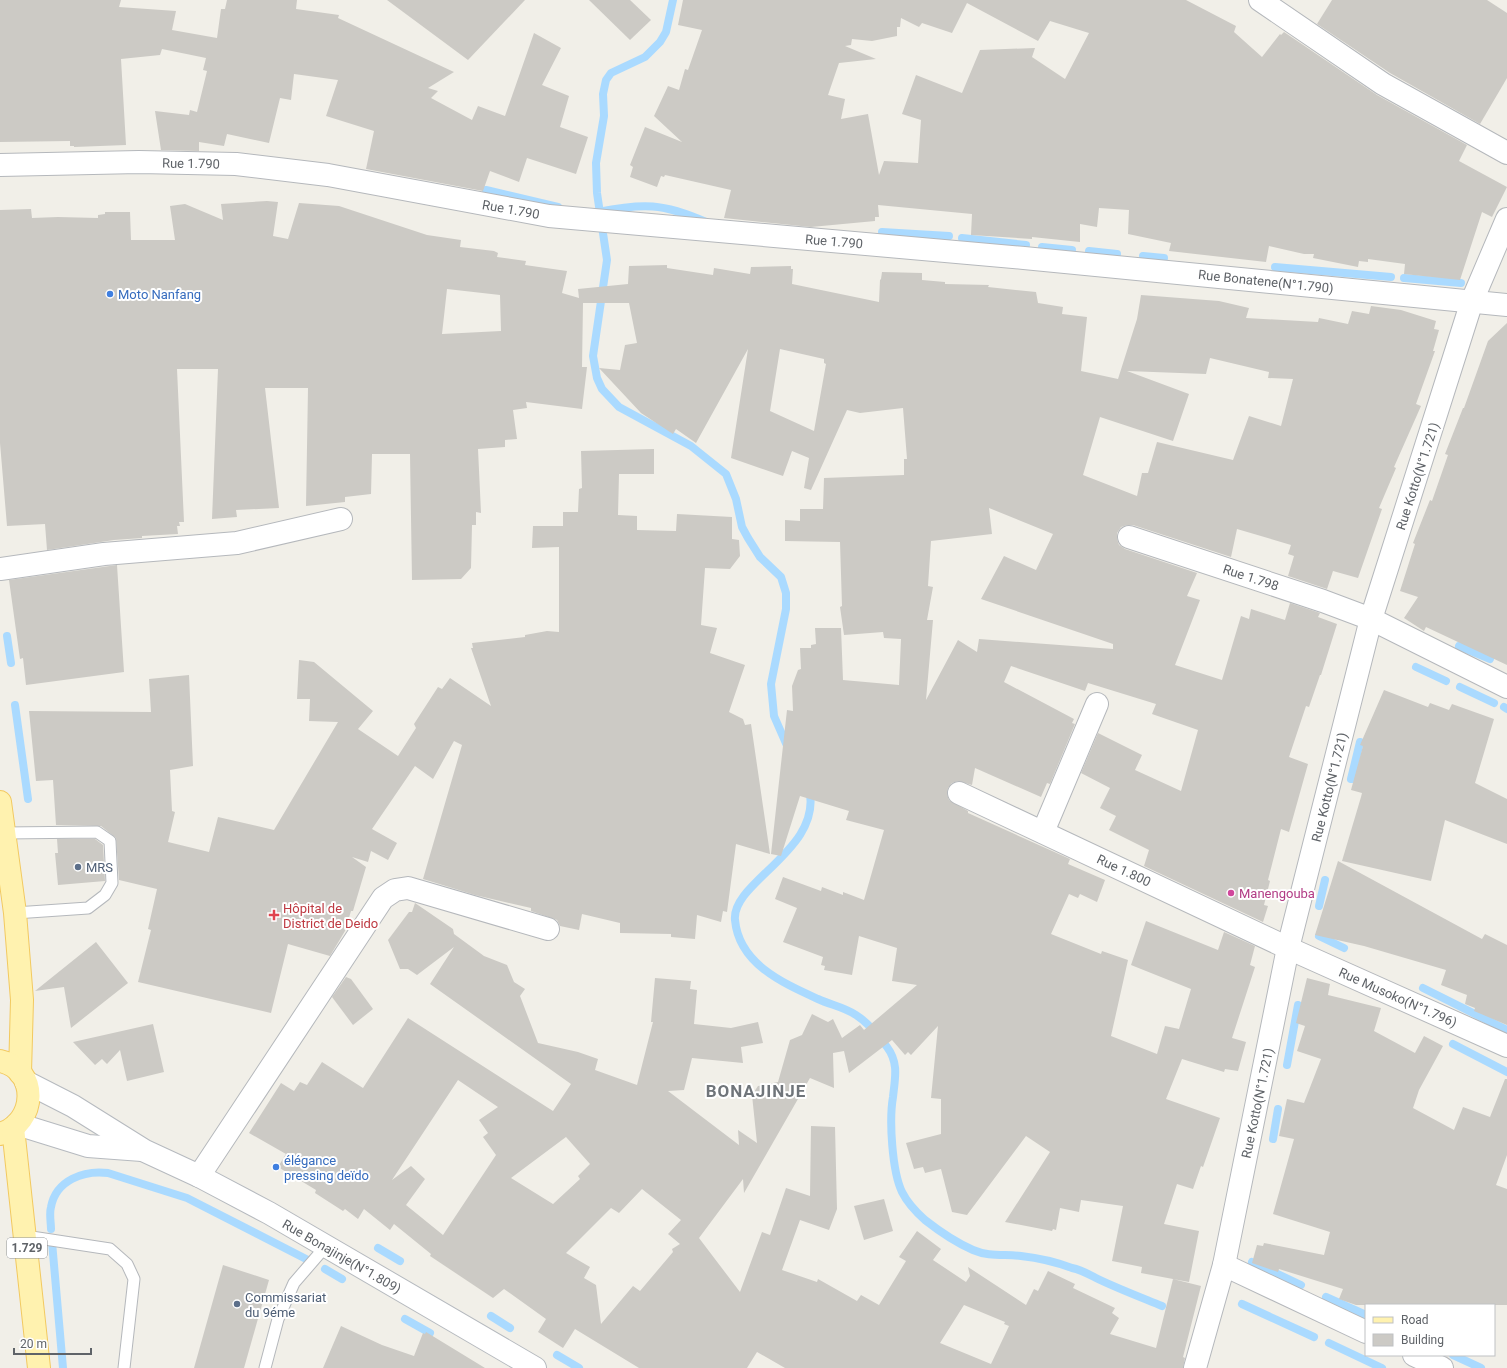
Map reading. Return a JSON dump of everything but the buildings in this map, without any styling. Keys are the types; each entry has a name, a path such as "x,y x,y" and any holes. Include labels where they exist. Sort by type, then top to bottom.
{"main road":[{"path":"0,802 15,913 22,1000 23,1077 28,1090 27,1109 10,1129"},
{"path":"0,1061 13,1066 23,1077"},
{"name":"1.729","path":"10,1129 25,1236 39,1368"}],"street":[{"path":"1260,0 1383,84 1507,153"},
{"name":"Rue 1.790","path":"0,164 139,162 236,164 328,175 549,216 1024,258"},
{"name":"Rue Kotto(N°1.721)","path":"1195,1368 1224,1265 1288,948 1371,619 1472,301 1507,219"},
{"name":"Rue Bonatene(N°1.790)","path":"1024,258 1507,305"},
{"path":"0,569 104,554 237,543 341,519"},
{"name":"Rue 1.798","path":"1130,537 1323,601 1371,619 1507,686"},
{"path":"1043,832 1097,704"},
{"name":"Rue 1.800","path":"959,793 1288,948"},
{"path":"199,1176 384,898 395,890 408,888 548,929"},
{"name":"Rue Musoko(N°1.796)","path":"1288,948 1507,1046"},
{"name":"Rue Bonajinje(N°1.809)","path":"23,1077 145,1151 199,1176 268,1213 535,1368"},
{"name":"Rue Bonajinje(N°1.809)","path":"10,1129 88,1146 145,1151"},
{"path":"1224,1265 1365,1332"},
{"path":"1416,1356 1442,1368"}],"lane":[{"path":"4,833 97,832 110,841 112,883 105,896 88,908 15,913"},
{"path":"25,1236 110,1249 127,1264 134,1279 124,1368"},
{"path":"265,1368 278,1319 294,1283 326,1246"}],"waterway":[{"path":"673,0 666,32 660,42 645,57 611,73 606,80 603,94 604,116 596,163 597,193 607,260 593,356 597,378 602,389 619,407 691,446 726,474 736,499 742,527 760,557 781,577 786,593 786,609 771,684 774,716 788,748"},
{"path":"486,190 558,207"},
{"path":"598,212 628,207 653,206 677,211 706,222"},
{"path":"882,232 949,236"},
{"path":"962,238 1026,245"},
{"path":"1042,247 1072,250"},
{"path":"1089,251 1117,254"},
{"path":"1143,256 1164,258"},
{"path":"1275,267 1391,277"},
{"path":"1404,278 1461,283"},
{"path":"7,636 11,663"},
{"path":"1459,646 1490,659"},
{"path":"1416,667 1446,681"},
{"path":"1460,687 1494,703"},
{"path":"15,705 28,799"},
{"path":"1351,779 1360,742"},
{"path":"809,789 810,810 803,829 791,847 747,892 738,906 735,920 738,935 745,949 765,970 777,979 791,986 856,1015 873,1030 891,1053 895,1065 895,1083 891,1119 892,1145 899,1183 902,1192 912,1208 930,1224 954,1240 973,1250 991,1254 1015,1255 1047,1260 1083,1271 1162,1306"},
{"path":"1319,906 1325,880"},
{"path":"1319,936 1344,948"},
{"path":"1423,988 1507,1030"},
{"path":"1287,1065 1298,1005"},
{"path":"1453,1044 1507,1072"},
{"path":"1273,1139 1278,1109"},
{"path":"51,1229 51,1207 54,1198 65,1184 81,1175 99,1172 108,1173 187,1198 308,1260"},
{"path":"52,1242 63,1368"},
{"path":"378,1248 400,1261"},
{"path":"1252,1262 1301,1285"},
{"path":"325,1269 342,1279"},
{"path":"1326,1297 1365,1315"},
{"path":"1242,1304 1314,1337"},
{"path":"491,1316 510,1328"},
{"path":"405,1319 430,1333"},
{"path":"1329,1343 1382,1368"},
{"path":"557,1355 579,1368"},
{"path":"1455,1356 1481,1368"}],"place":[{"name":"Moto Nanfang","path":"110,294"},
{"name":"MRS","path":"78,867"},
{"name":"Manengouba","path":"1231,893"},
{"name":"Hôpital de District de Deido","path":"274,915"},
{"name":"élégance pressing deïdo","path":"276,1167"},
{"name":"Commissariat du 9éme","path":"237,1304"}],"district":[{"name":"BONAJINJE","path":"756,1091"}]}
